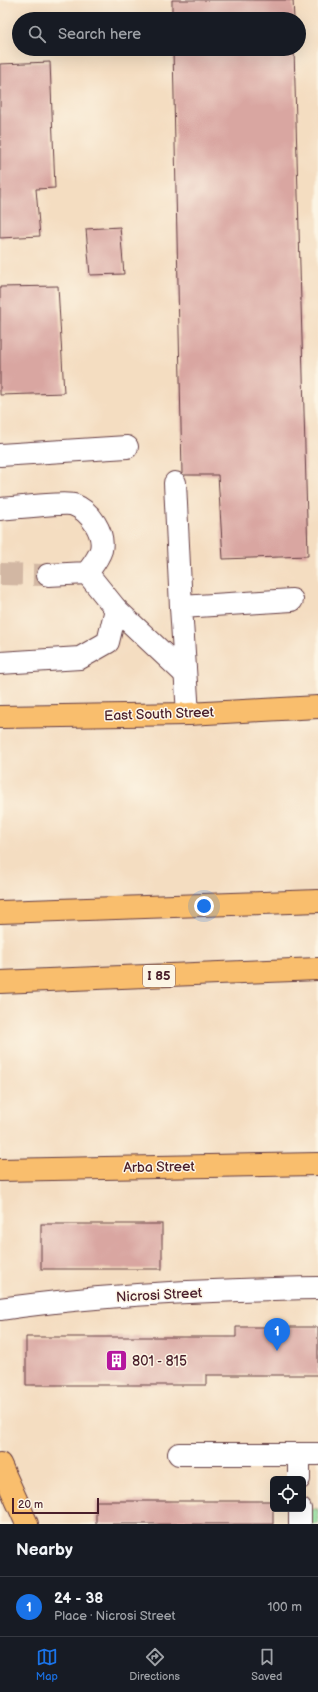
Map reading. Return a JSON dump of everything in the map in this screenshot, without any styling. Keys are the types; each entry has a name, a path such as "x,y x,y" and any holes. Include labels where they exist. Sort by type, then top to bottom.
{"main road":[{"name":"East South Street","path":"0,717 188,714 318,707"},
{"path":"0,912 318,901"},
{"name":"I 85","path":"0,982 318,969"},
{"name":"Arba Street","path":"0,1170 318,1164"},
{"path":"0,1464 27,1524"}],"street":[{"path":"0,455 127,447"},
{"path":"175,483 188,714"},
{"path":"0,509 74,505 93,519 99,533 101,548 96,562 87,574"},
{"path":"87,574 116,609 185,674"},
{"path":"48,575 87,574"},
{"path":"181,607 292,600"},
{"path":"0,663 80,658 108,642 116,609"},
{"name":"Nicrosi Street","path":"0,1309 59,1301 266,1289 318,1288"},
{"path":"179,1454 308,1454 300,1476"},
{"path":"300,1512 300,1524"}],"green space":[{"path":"310,1509 318,1509 318,1524 310,1524"}],"building":[{"path":"172,0 293,0 294,12 172,12"},
{"path":"173,56 294,56 308,556 223,559 218,475 184,475 182,473"},
{"path":"50,62 55,188 36,189 40,236 0,238 0,64"},
{"path":"120,227 124,274 90,275 86,229"},
{"path":"58,286 64,393 0,395 0,287"},
{"path":"41,1224 162,1224 162,1269 41,1269"},
{"name":"801 - 815","path":"236,1327 318,1327 318,1375 206,1375 206,1385 26,1385 26,1337 236,1337"},
{"path":"96,1501 270,1501 270,1512 273,1512 273,1524 96,1524"}],"tunnel":[{"path":"0,574 48,575"}],"place":[{"name":"24 - 38","path":"277,1351"},
{"name":"801 - 815","path":"116,1361"}]}
